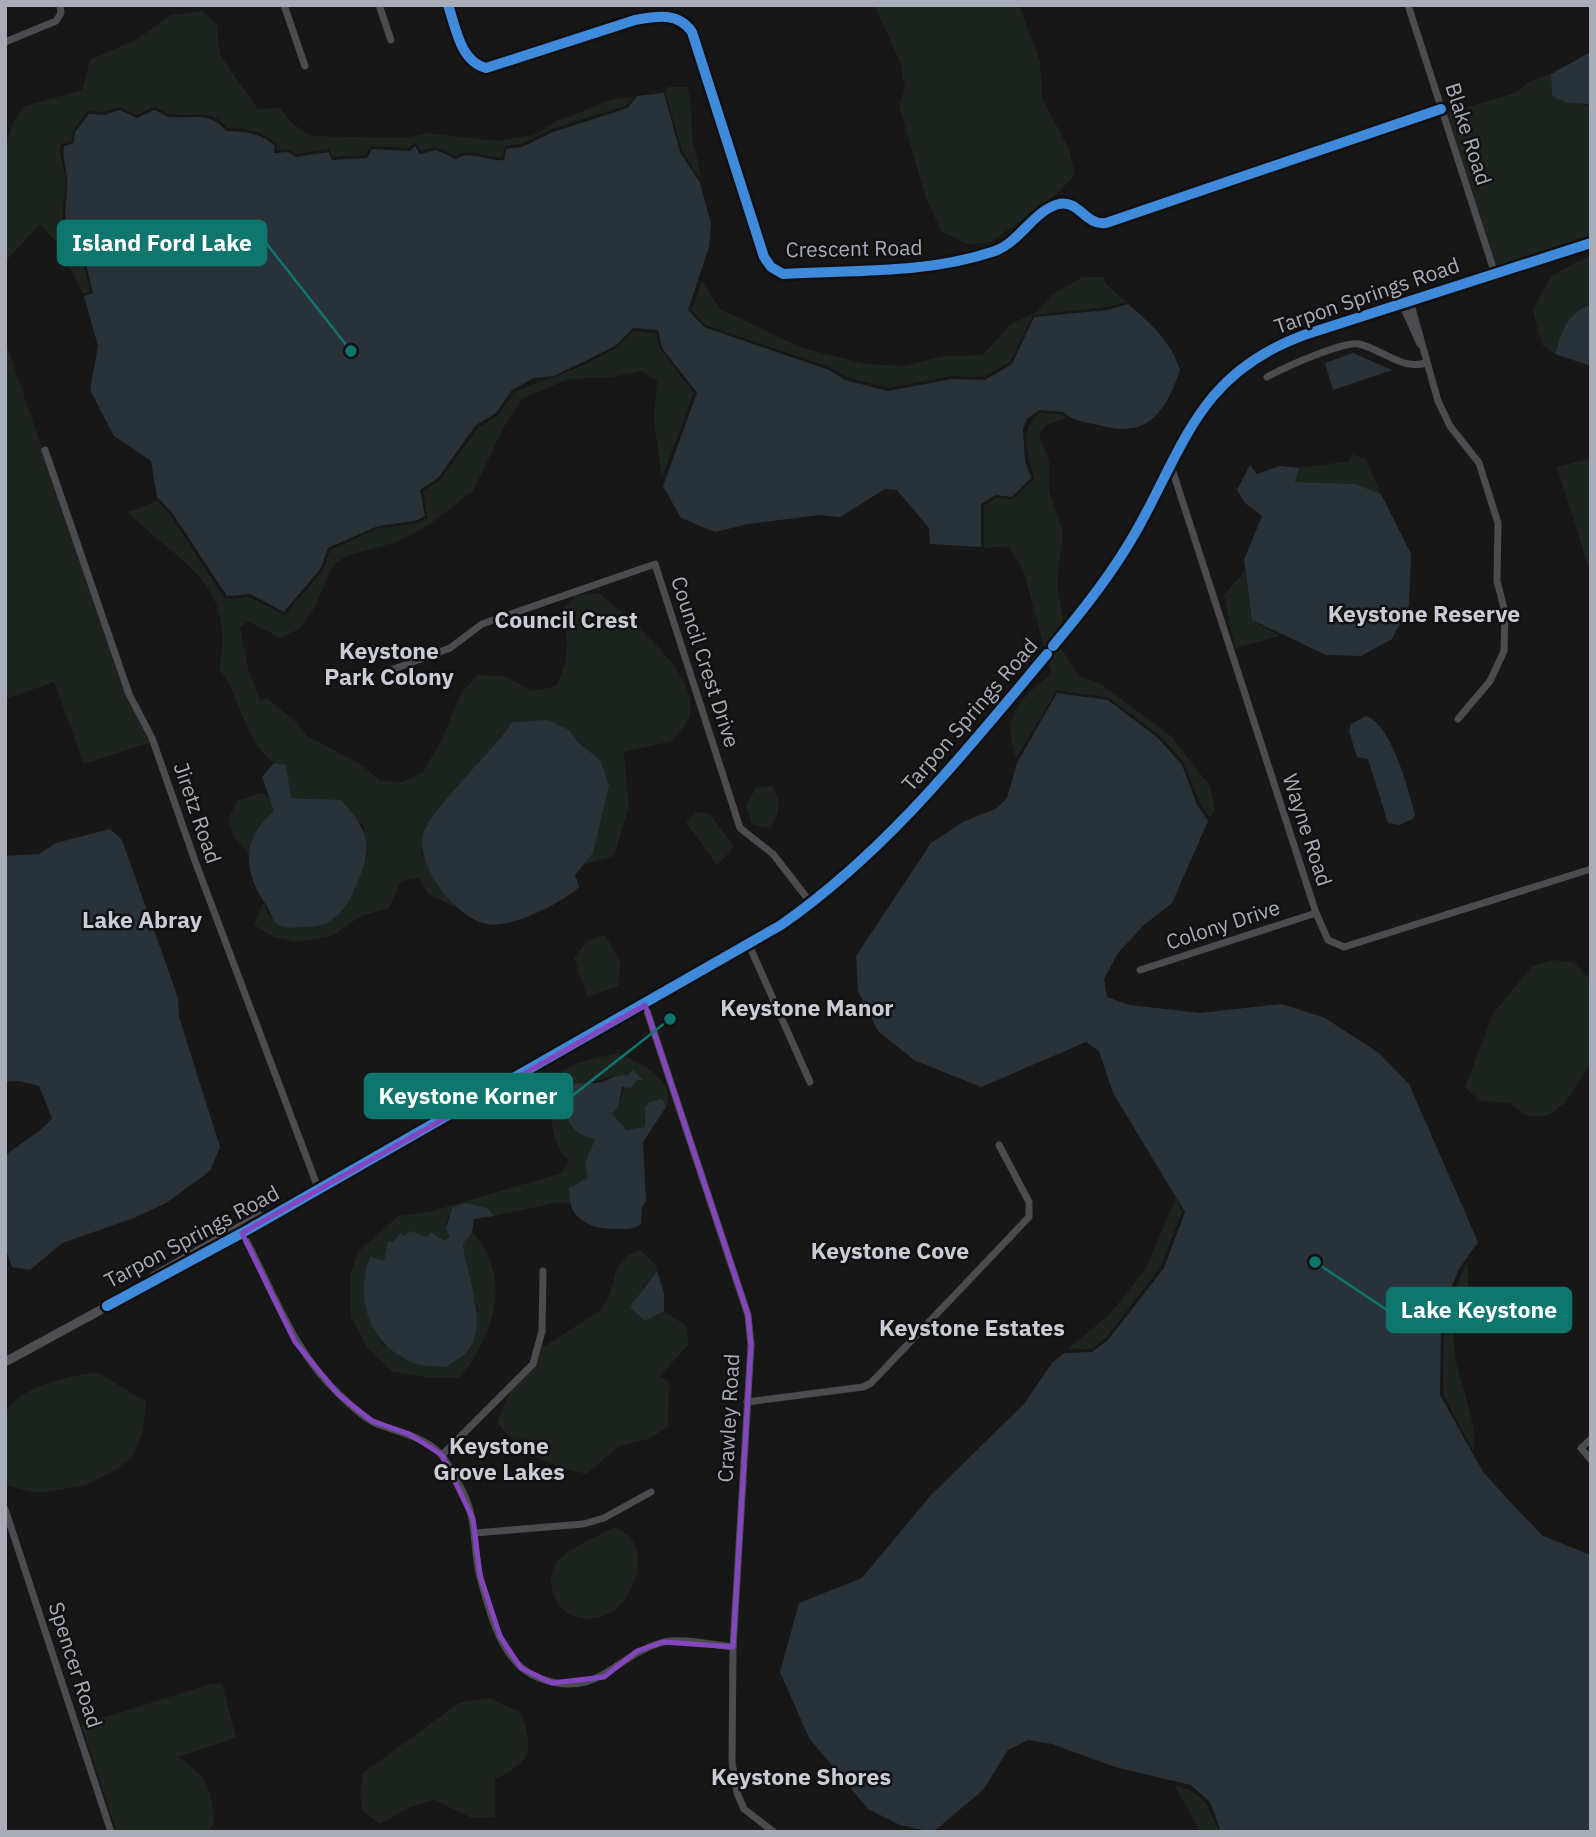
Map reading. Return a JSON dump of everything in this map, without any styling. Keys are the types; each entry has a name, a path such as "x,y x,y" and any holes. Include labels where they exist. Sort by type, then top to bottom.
{"main road":[{"name":"Tarpon Springs Road","path":"5,1362 750,946 811,903 870,854 930,793 1050,650 1121,556 1201,409 1245,365 1281,344 1591,243"}],"street":[{"path":"5,41 56,22 61,13 60,5"},
{"path":"284,5 305,66"},
{"path":"379,5 391,40"},
{"name":"Crescent Road","path":"448,5 464,51 470,60 486,68 635,20 657,16 677,18 686,23 692,32 764,257 771,267 783,274 938,266 1008,245 1056,205 1072,205 1091,222 1106,223 1441,109"},
{"name":"Blake Road","path":"1408,5 1494,274"},
{"path":"1406,302 1446,419 1483,472 1498,523 1497,581 1505,612 1504,652 1490,681 1458,719"},
{"path":"1267,377 1306,359 1355,344 1406,365 1426,363"},
{"name":"Jiretz Road","path":"45,450 126,686 152,738 190,849 318,1188"},
{"name":"Wayne Road","path":"1169,468 1173,472 1316,913 1328,940 1344,947 1591,869"},
{"name":"Council Crest Drive","path":"386,672 450,648 482,624 655,565 740,828 773,854 811,903"},
{"name":"Colony Drive","path":"1140,970 1316,913"},
{"path":"750,946 810,1082"},
{"name":"Crawley Road","path":"645,1005 748,1315 751,1345 733,1647 732,1762 737,1793 744,1809 774,1832"},
{"path":"747,1402 863,1387 871,1383 911,1343 1029,1217 1029,1202 999,1145"},
{"path":"241,1231 279,1301 295,1342 338,1394 372,1421 410,1434 442,1455 465,1496 475,1533 480,1575 500,1636 521,1668 552,1683 580,1683 604,1677 637,1651 663,1642 733,1647"},
{"path":"442,1455 533,1364 542,1331 543,1271"},
{"path":"1591,1439 1581,1448 1591,1460"},
{"path":"475,1533 583,1524 604,1518 651,1492"},
{"name":"Spencer Road","path":"5,1509 111,1832"}],"highlighted area":[{"path":"645,1005 748,1315 751,1345 733,1647 663,1642 637,1651 604,1677 552,1683 521,1668 500,1636 480,1575 473,1519 442,1455 409,1434 372,1421 338,1394 295,1342 242,1233"}],"shaded area":[{"path":"874,5 1019,5 1040,61 1042,98 1069,149 1075,175 1058,193 990,243 967,244 941,231 926,198 899,106 905,88 900,62"},
{"path":"202,11 217,25 220,55 258,109 280,108 292,123 310,136 405,138 429,133 497,141 534,135 555,122 613,99 634,97 627,105 552,129 521,144 505,146 502,157 472,152 456,156 436,147 421,151 415,143 409,148 372,146 365,155 333,157 329,149 296,154 288,149 277,150 277,144 260,133 227,128 208,115 169,114 154,107 137,115 119,107 103,112 88,111 73,131 71,141 61,144 61,157 65,177 64,226 66,233 73,235 80,249 90,292 83,294 60,246 40,224 5,262 5,149 14,120 25,106 82,90 90,60 137,39 171,15"},
{"path":"1591,52 1591,104 1567,103 1552,96 1551,74"},
{"path":"1551,74 1552,96 1587,106 1591,104 1591,239 1496,266 1447,113 1515,93 1530,81"},
{"path":"668,87 687,87 700,179 682,151 665,91"},
{"path":"664,93 680,152 700,183 711,224 709,247 688,310 704,327 829,370 845,380 888,391 952,379 985,380 1012,364 1034,317 1108,310 1128,304 1159,334 1176,360 1180,370 1168,399 1152,419 1129,428 1084,422 1063,412 1039,410 1027,419 1023,429 1025,461 1031,478 1012,497 996,495 981,504 981,547 930,544 929,528 897,490 885,489 840,517 819,515 748,524 715,532 681,518 663,486 697,393 662,348 658,330 633,328 615,346 554,376 534,378 512,390 496,413 476,425 438,478 420,490 425,516 415,521 378,526 328,548 321,568 284,612 250,594 227,596 173,514 157,497 151,461 114,436 90,390 98,346 84,296 93,293 82,248 74,232 68,232 66,225 67,180 64,151 64,146 74,143 75,132 89,114 104,115 120,110 137,118 154,110 169,117 207,118 226,131 246,132 264,138 275,146 274,153 288,152 296,157 329,152 332,160 367,158 372,149 410,151 415,146 420,154 436,150 456,159 473,155 504,160 506,149 522,147 553,132 628,108 637,96"},
{"path":"1591,255 1591,305 1576,312 1566,324 1555,354 1542,345 1533,310 1551,276"},
{"path":"1083,277 1103,277 1106,284 1126,302 1108,307 1033,315 1010,362 984,377 951,376 888,388 846,377 829,367 705,325 692,310 702,281 720,309 802,348 866,364 905,366 944,356 983,355 1011,324 1037,312 1053,294"},
{"path":"1591,305 1591,366 1555,354 1566,324 1576,312"},
{"path":"634,331 656,333 660,348 694,393 662,478 654,420 657,381 641,371 613,377 569,379 523,398 504,427 473,491 430,524 397,542 346,556 333,566 315,607 299,629 280,638 248,621 240,627 248,668 260,700 268,699 295,721 307,736 362,765 380,781 403,782 423,772 441,741 461,693 478,675 504,676 532,691 556,686 564,667 567,648 562,609 575,596 599,593 658,647 683,681 690,698 689,717 672,741 624,752 629,806 614,856 584,864 593,853 600,760 570,733 554,724 512,722 473,772 442,805 421,853 456,908 428,894 419,878 401,881 389,908 361,916 332,936 295,942 274,937 254,925 263,902 271,919 354,891 368,853 363,824 311,798 290,798 286,766 272,761 253,739 234,694 219,669 222,639 220,615 212,595 200,577 128,512 158,501 171,516 225,599 249,597 285,615 323,570 330,550 379,528 415,524 427,518 423,491 440,480 478,428 498,415 514,392 584,365 616,348"},
{"path":"5,340 126,695 151,742 84,764 54,682 5,699"},
{"path":"1353,353 1392,370 1333,390 1325,363"},
{"path":"1040,413 1062,414 1066,418 1046,425 1039,434 1049,462 1049,491 1063,533 1057,582 1063,618 1060,632 1045,651 1024,572 1009,546 984,548 984,505 996,498 1013,499 1034,479 1027,434 1033,419"},
{"path":"1351,454 1366,459 1381,494 1355,484 1295,482 1299,468 1350,461"},
{"path":"1591,458 1591,575 1557,467"},
{"path":"1250,465 1257,474 1280,466 1299,468 1295,482 1355,484 1381,494 1411,554 1409,605 1392,639 1361,656 1326,655 1252,620 1244,560 1262,516 1245,503 1237,490"},
{"path":"1245,571 1252,620 1280,636 1235,648 1224,595"},
{"path":"1059,645 1079,676 1101,684 1171,736 1210,786 1215,809 1210,818 1200,804 1184,763 1160,736 1109,698 1057,690 1016,759 1012,744 1012,720 1022,700 1052,673 1047,659"},
{"path":"1057,693 1108,700 1158,738 1182,765 1197,805 1208,821 1172,903 1144,925 1118,953 1104,979 1107,997 1129,1005 1200,1013 1282,1004 1325,1018 1379,1053 1409,1084 1478,1242 1459,1269 1441,1312 1440,1395 1483,1472 1513,1505 1543,1536 1591,1555 1591,1832 1221,1832 1210,1802 1191,1785 1115,1767 1052,1744 1028,1740 1008,1750 983,1790 933,1832 900,1825 868,1809 809,1738 780,1672 799,1603 862,1578 931,1495 1024,1404 1052,1363 1064,1353 1092,1352 1108,1340 1164,1268 1185,1212 1113,1093 1099,1051 1086,1042 981,1087 914,1060 878,1031 858,991 856,956 931,843 963,822 997,808 1007,798 1017,763"},
{"path":"1366,716 1384,732 1391,744 1408,790 1415,815 1413,819 1399,825 1388,823 1368,759 1357,757 1349,731 1351,724"},
{"path":"548,720 569,730 578,742 600,760 609,785 593,853 575,875 579,887 571,893 522,919 496,925 486,924 462,911 440,888 426,861 422,847 423,835 437,811 512,722"},
{"path":"274,763 286,765 291,798 341,800 357,820 365,838 366,857 354,891 338,915 323,924 289,928 278,924 273,920 253,880 249,856 251,844 263,822 274,811 262,777"},
{"path":"772,786 778,802 778,812 773,823 770,828 752,824 746,805 756,788"},
{"path":"261,793 270,798 275,812 258,830 250,855 234,837 228,820 237,801"},
{"path":"696,812 710,814 734,847 717,865 686,822"},
{"path":"110,829 122,840 178,998 179,1017 220,1147 210,1171 166,1203 134,1218 62,1243 30,1270 12,1267 5,1247 5,1156 52,1118 39,1086 18,1081 5,1082 5,856 39,854 56,843"},
{"path":"605,935 620,961 619,986 587,997 574,958 587,941"},
{"path":"1552,960 1573,962 1591,980 1591,1062 1565,1103 1547,1116 1527,1116 1510,1103 1480,1101 1465,1087 1493,1014 1532,966"},
{"path":"619,1053 645,1067 661,1080 668,1097 666,1107 661,1099 644,1119 645,1127 626,1131 612,1114 634,1070 627,1075 605,1078 574,1090 569,1094 574,1105 561,1101 572,1127 581,1135 595,1139 588,1178 569,1189 569,1203 559,1202 494,1216 487,1208 452,1208 446,1223 451,1237 445,1241 432,1232 427,1238 405,1236 388,1249 384,1261 370,1256 364,1291 369,1314 384,1347 479,1311 467,1275 463,1244 472,1232 485,1249 492,1267 495,1286 490,1325 472,1361 459,1378 430,1378 393,1372 368,1349 351,1317 350,1276 358,1252 398,1216 429,1212 562,1173 569,1160 557,1142 551,1114 554,1087 559,1076 578,1063"},
{"path":"633,1070 643,1080 637,1080 631,1088 622,1087 618,1107 612,1114 626,1130 645,1127 645,1107 650,1102 662,1099 666,1107 643,1142 646,1201 642,1207 641,1224 629,1229 600,1228 577,1216 569,1199 569,1188 588,1178 585,1163 595,1139 576,1131 565,1115 560,1101 573,1105 569,1087 572,1085 597,1083 627,1075"},
{"path":"1176,1198 1182,1212 1161,1266 1106,1338 1091,1349 1068,1349 1110,1314 1146,1268"},
{"path":"465,1203 487,1208 494,1216 474,1219 472,1232 463,1244 475,1299 477,1327 474,1339 461,1357 446,1367 425,1366 399,1355 376,1333 365,1304 365,1272 370,1256 384,1261 388,1242 393,1242 400,1234 405,1236 410,1231 427,1237 431,1232 445,1241 450,1237 446,1229 452,1208"},
{"path":"640,1250 655,1264 657,1271 643,1287 645,1321 664,1311 686,1326 689,1344 660,1376 669,1382 668,1427 649,1439 619,1446 586,1474 536,1457 516,1443 497,1422 510,1392 535,1367 542,1348 599,1311 608,1299 617,1268 629,1254"},
{"path":"1467,1262 1468,1290 1456,1324 1454,1346 1474,1429 1473,1451 1443,1394 1444,1313"},
{"path":"657,1271 664,1293 664,1311 645,1321 630,1307"},
{"path":"97,1372 146,1402 143,1432 132,1457 117,1469 84,1486 37,1493 5,1485 5,1413 13,1403 22,1395 46,1384"},
{"path":"614,1527 629,1537 637,1550 638,1563 633,1584 621,1604 601,1617 583,1618 566,1612 555,1598 552,1589 554,1567 569,1551"},
{"path":"222,1683 236,1738 178,1757 207,1784 214,1824 207,1832 117,1832 81,1725 207,1685"},
{"path":"490,1698 521,1713 528,1738 527,1754 523,1761 495,1779 495,1817 472,1818 434,1800 410,1807 380,1824 363,1811 360,1793 363,1773 459,1703"},
{"path":"1174,1785 1198,1795 1212,1815 1219,1832 1201,1832"}],"cycle path":[{"path":"448,5 465,51 477,64 486,68 635,20 666,17 680,21 692,32 764,257 771,267 783,274 890,270 969,258 1004,247 1042,213 1059,204 1072,206 1093,221 1106,223 1441,109"},
{"path":"1053,646 1119,559 1200,413 1241,369 1269,351 1304,335 1591,243"},
{"path":"107,1306 242,1233 781,925 855,866 890,833 954,764 1047,654"}],"place":[{"name":"Island Ford Lake","path":"351,351"},
{"name":"Keystone Korner","path":"670,1019"},
{"name":"Lake Keystone","path":"1315,1262"}],"district":[{"name":"Keystone Reserve","path":"1424,614"},
{"name":"Council Crest","path":"566,620"},
{"name":"Keystone Park Colony","path":"389,664"},
{"name":"Lake Abray","path":"142,920"},
{"name":"Keystone Manor","path":"807,1008"},
{"name":"Keystone Cove","path":"890,1251"},
{"name":"Keystone Estates","path":"972,1328"},
{"name":"Keystone Grove Lakes","path":"499,1459"},
{"name":"Keystone Shores","path":"801,1777"}]}
